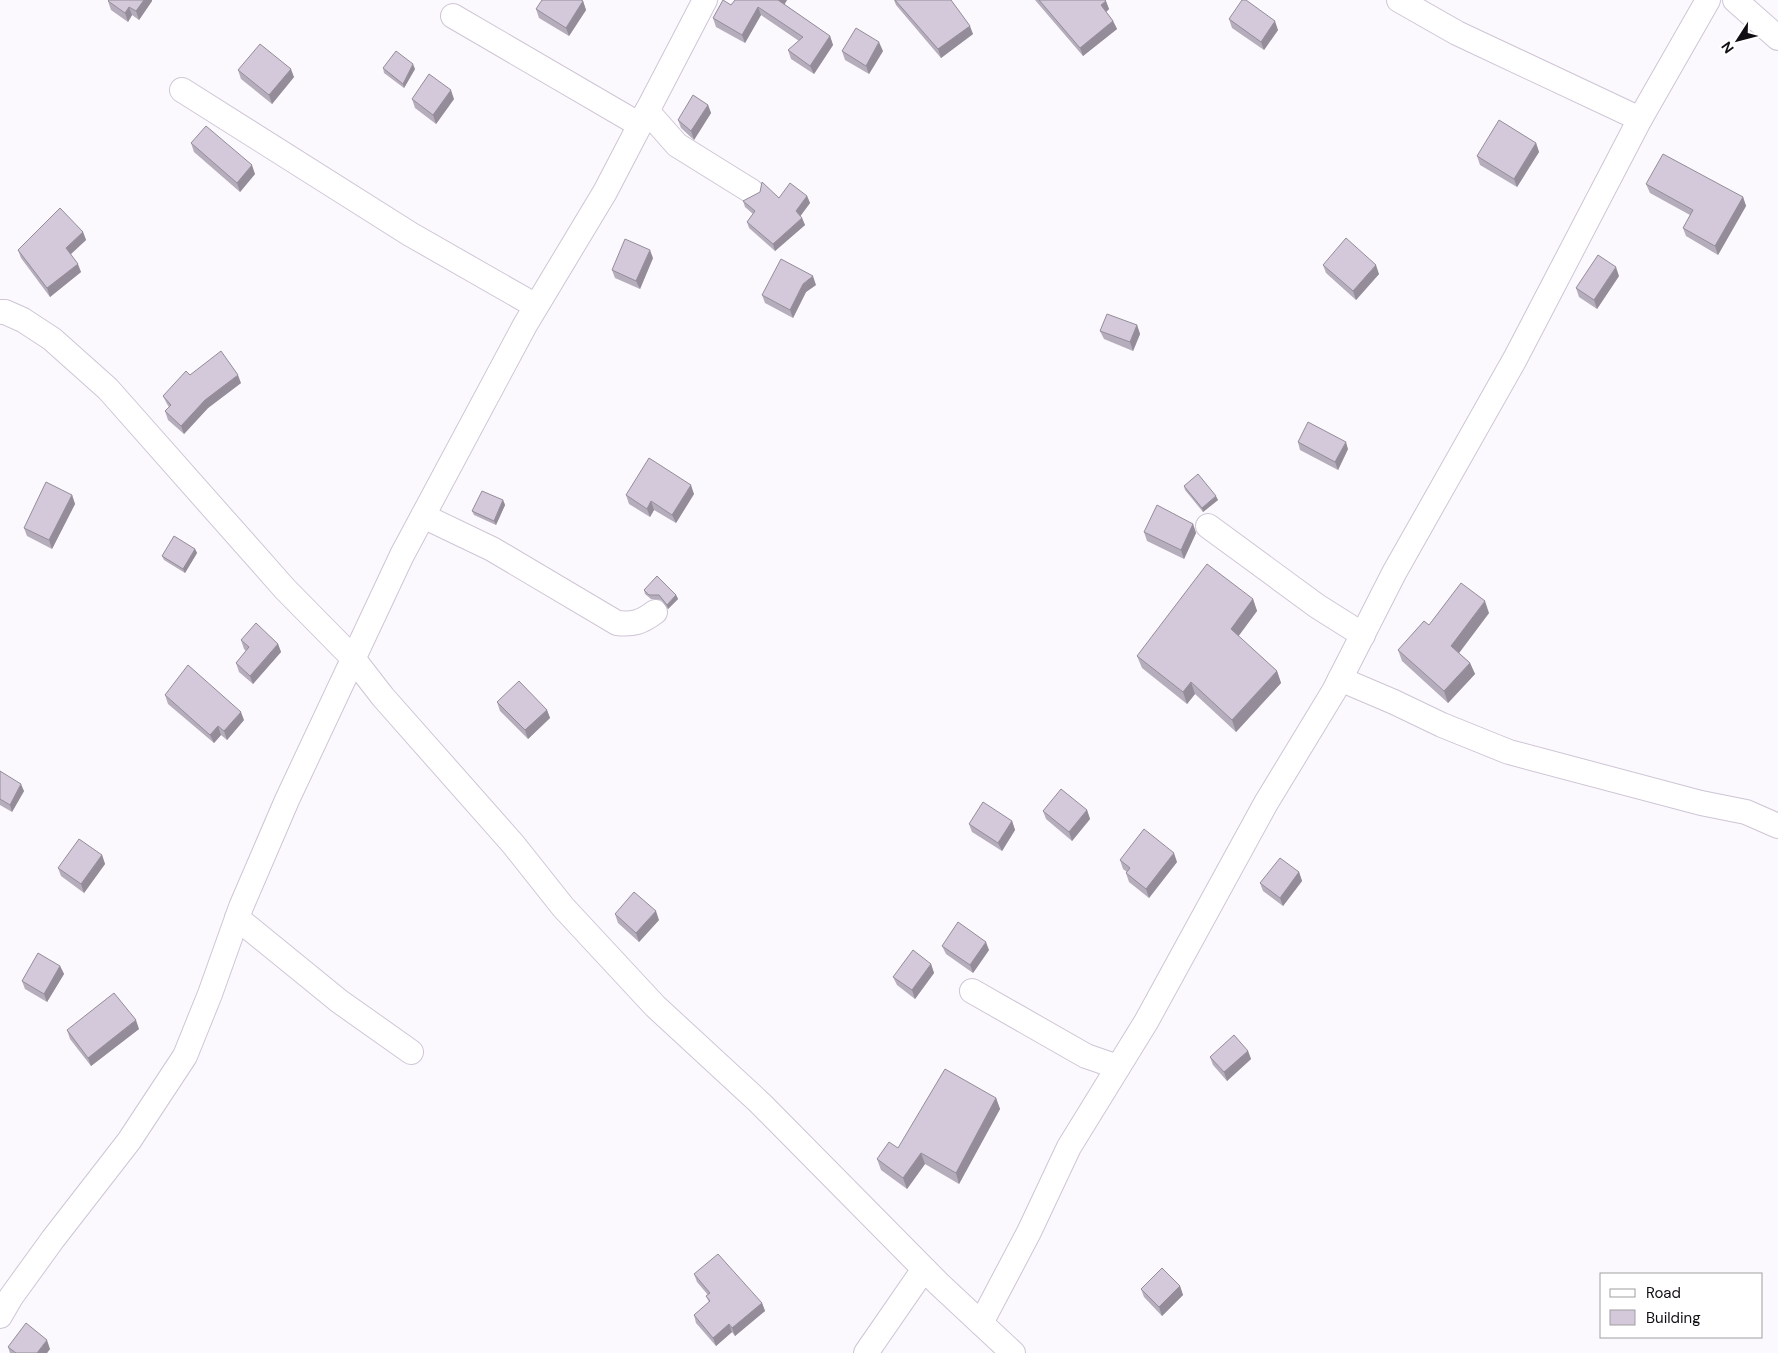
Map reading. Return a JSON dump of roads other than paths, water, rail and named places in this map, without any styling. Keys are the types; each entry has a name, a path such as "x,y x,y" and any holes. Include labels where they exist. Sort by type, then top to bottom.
{"street":[{"path":"0,1316 11,1297 53,1239 129,1142 185,1056 210,994 237,918 352,657 423,516 536,306 606,192 705,0"},
{"path":"1399,0 1457,33 1640,119"},
{"path":"982,1323 1029,1232 1069,1147 1146,1022 1266,803 1340,680 1394,573 1515,359 1640,119 1708,0"},
{"path":"1735,0 1778,38"},
{"path":"453,16 643,118 676,145 751,191"},
{"path":"182,90 410,234 536,306"},
{"path":"0,312 5,312 23,320 52,339 108,389 285,589 352,657 383,697 494,823 563,907 655,1006 760,1103 924,1269 1013,1353"},
{"path":"423,516 492,549 617,623 630,625 638,623 655,612"},
{"path":"1208,526 1317,606 1363,635"},
{"path":"1340,680 1509,752 1701,803 1746,812 1778,826"},
{"path":"237,918 339,1001 411,1052"},
{"path":"972,991 1086,1056 1118,1068"},
{"path":"866,1353 924,1269"}]}
